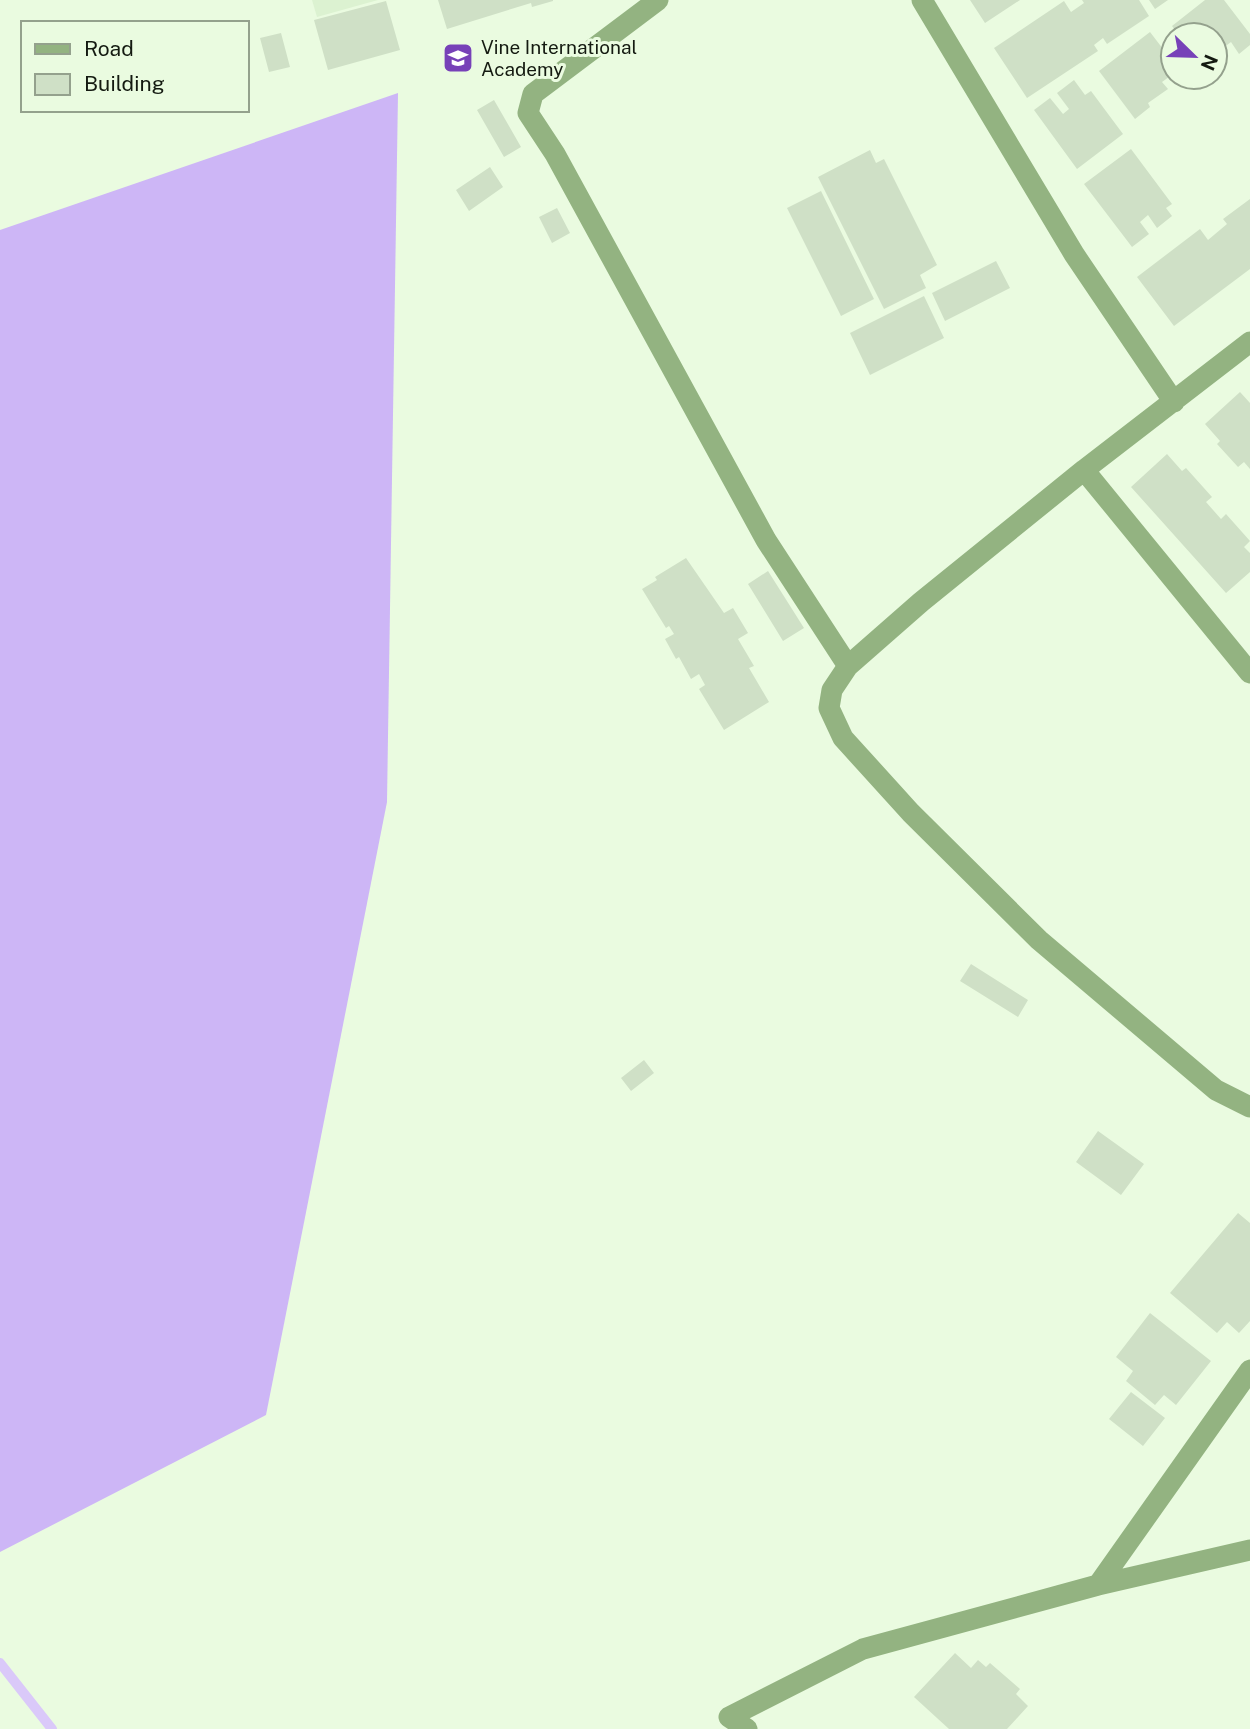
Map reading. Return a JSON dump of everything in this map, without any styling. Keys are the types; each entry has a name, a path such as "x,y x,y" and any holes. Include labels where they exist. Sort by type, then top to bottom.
{"street":[{"path":"658,0 533,94 528,113 555,154 766,540 848,666"},
{"path":"922,0 1074,254 1174,402"},
{"path":"1250,342 1084,470 921,602 848,666 832,690 829,708 843,738 911,813 1058,956 1216,1090 1250,1107"},
{"path":"1084,470 1250,673"},
{"path":"1098,1585 1250,1370"},
{"path":"747,1729 729,1717 863,1649 1098,1585 1250,1550"}],"shaded area":[{"path":"312,0 378,0 317,17"},
{"path":"398,93 387,802 266,1415 0,1552 0,230"}],"building":[{"path":"438,0 553,1 532,7 531,3 447,29"},
{"path":"970,0 1020,0 985,23"},
{"path":"1082,0 1139,0 1149,16 1107,44 1103,38 1094,45 1098,51 1027,98 994,48 1064,1 1071,12 1084,3"},
{"path":"1149,0 1168,0 1155,9"},
{"path":"1205,0 1224,0 1250,34 1250,45 1239,54 1231,42 1229,44 1229,21 1178,21"},
{"path":"386,1 400,50 328,70 314,20"},
{"path":"1150,32 1159,44 1159,91 1165,91 1148,103 1150,107 1135,119 1099,71"},
{"path":"281,33 290,67 269,72 260,38"},
{"path":"1074,80 1085,95 1091,91 1123,134 1077,169 1034,110 1050,98 1063,114 1069,109 1057,93"},
{"path":"494,100 521,147 504,157 477,110"},
{"path":"1131,149 1172,204 1166,208 1172,216 1157,228 1148,215 1140,222 1149,234 1132,247 1084,184"},
{"path":"870,150 876,163 884,159 937,265 920,275 926,288 884,309 818,177"},
{"path":"490,167 503,187 469,211 456,190"},
{"path":"821,191 874,299 841,316 787,208"},
{"path":"1250,199 1250,269 1174,326 1137,277 1200,229 1208,240 1227,224 1223,219"},
{"path":"557,208 570,233 552,243 539,217"},
{"path":"996,261 1010,288 945,321 932,293"},
{"path":"924,296 944,338 870,375 850,333"},
{"path":"1240,392 1250,403 1250,469 1244,462 1238,467 1217,444 1220,441 1205,424"},
{"path":"1167,454 1182,471 1186,468 1212,497 1206,502 1221,519 1226,514 1250,541 1244,547 1250,553 1250,572 1226,593 1131,487"},
{"path":"686,558 724,613 733,608 748,633 738,639 754,666 749,668 769,702 724,730 699,689 705,685 699,674 691,679 679,657 676,659 665,639 674,634 669,626 666,628 642,589 657,580 655,577"},
{"path":"768,571 804,628 783,641 748,584"},
{"path":"971,964 1028,1000 1018,1017 960,981"},
{"path":"644,1060 654,1073 631,1091 621,1078"},
{"path":"1098,1131 1144,1164 1121,1195 1076,1162"},
{"path":"1238,1213 1250,1223 1250,1321 1239,1333 1227,1322 1217,1333 1170,1293"},
{"path":"1150,1313 1211,1361 1176,1405 1164,1395 1155,1405 1126,1381 1133,1371 1116,1357"},
{"path":"1131,1392 1165,1418 1143,1446 1109,1419"},
{"path":"955,1653 971,1668 978,1660 986,1667 990,1663 1020,1689 1016,1694 1028,1706 1007,1729 949,1729 914,1697"}],"waterway":[{"path":"0,1663 52,1729"}],"place":[{"name":"Vine International Academy","path":"458,58"}]}
